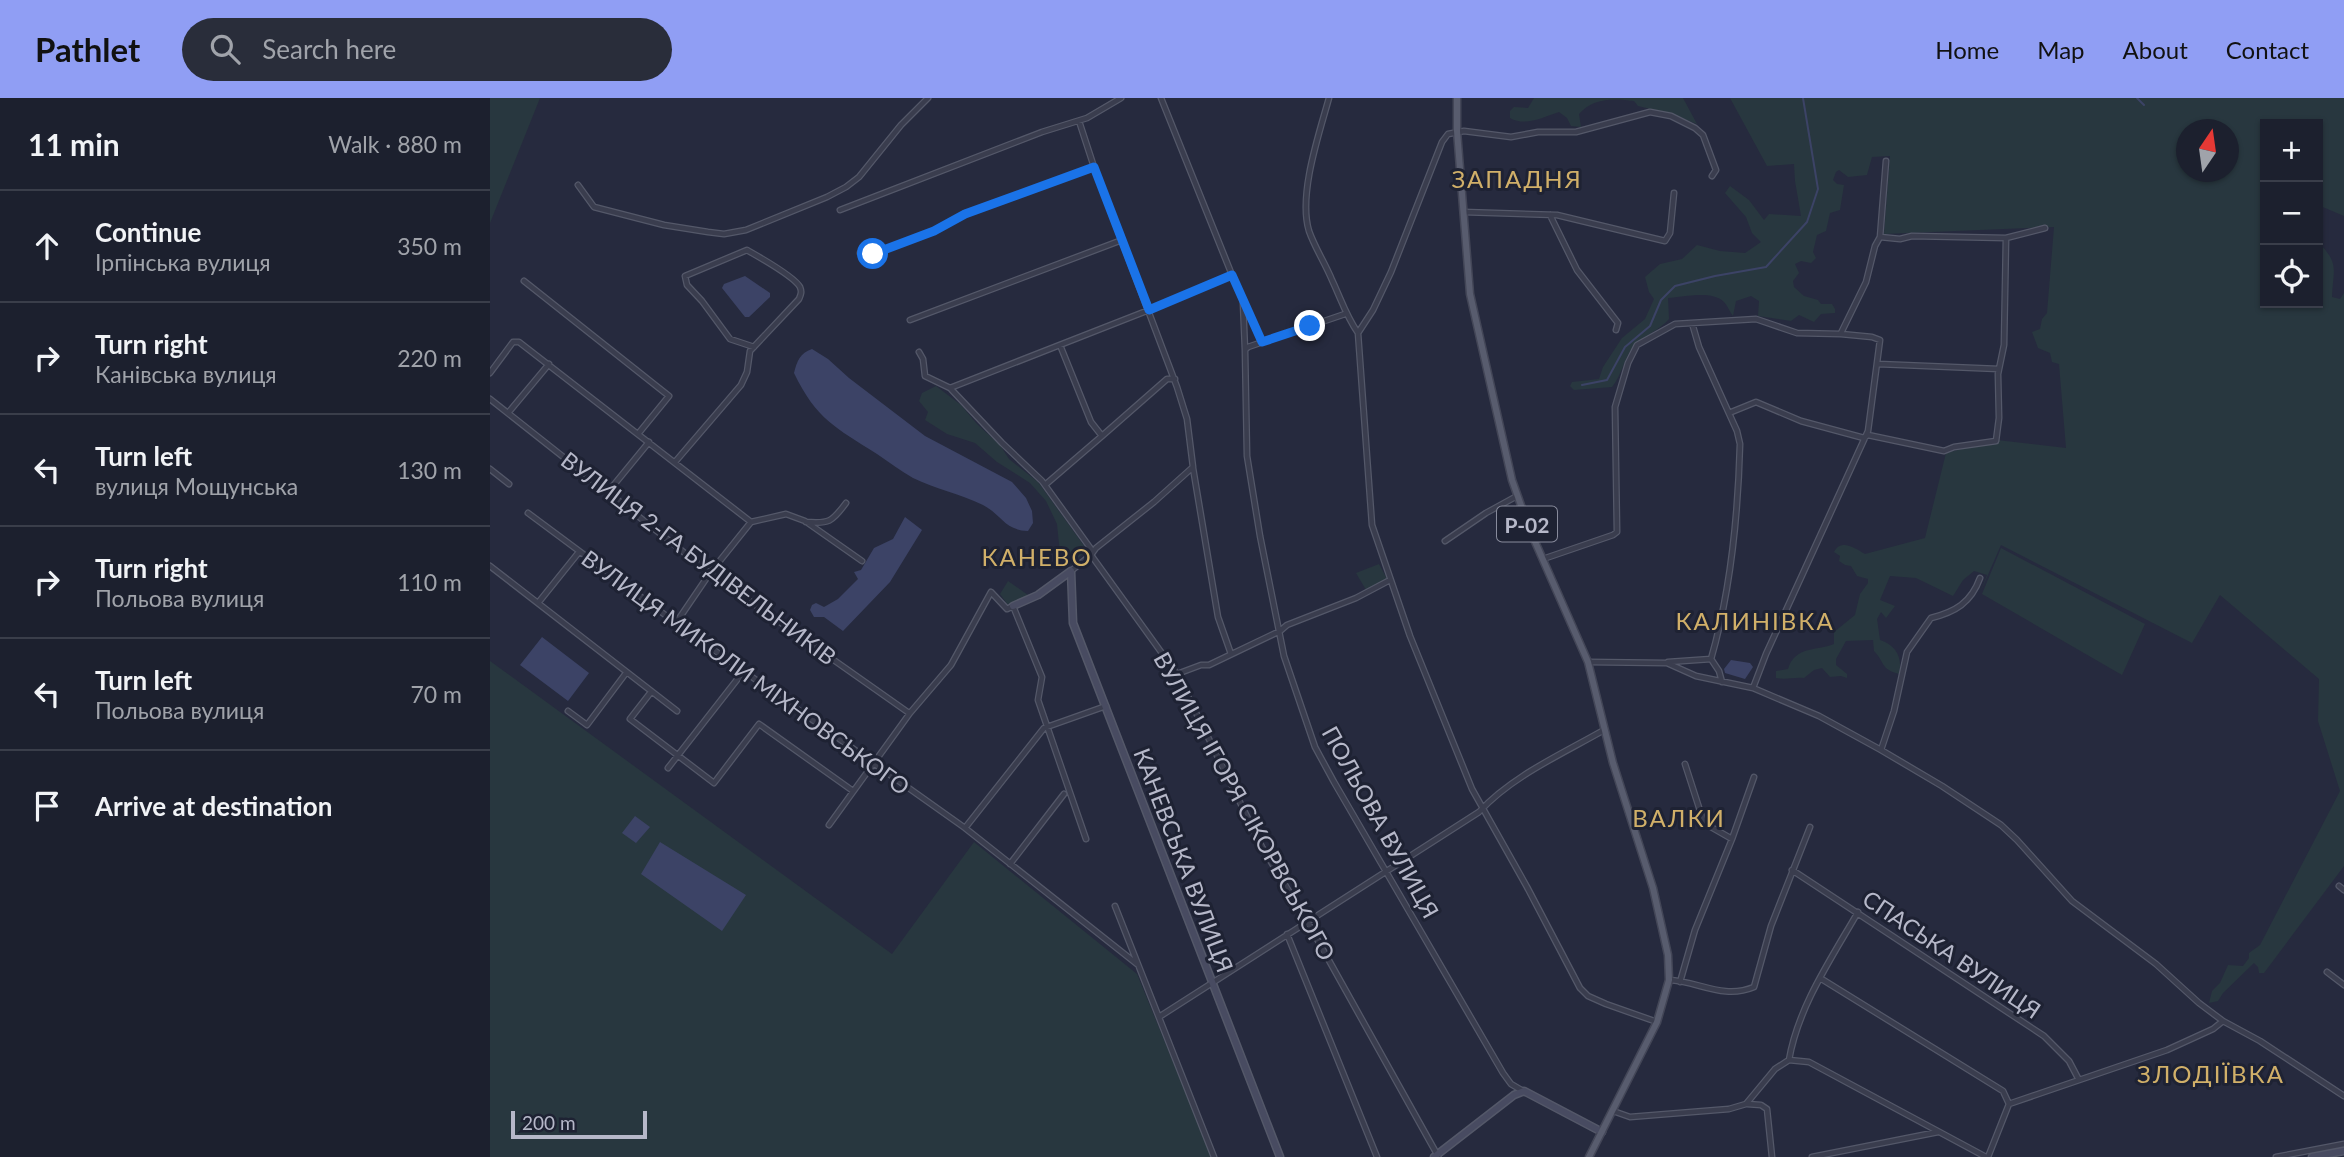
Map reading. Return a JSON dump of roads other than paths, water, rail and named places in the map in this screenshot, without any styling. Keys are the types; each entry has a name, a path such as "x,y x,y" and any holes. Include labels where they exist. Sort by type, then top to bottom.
{"main road":[{"name":"Р-02","path":"1457,98 1457,131 1470,294 1517,496 1588,663 1604,730 1653,888 1668,955 1669,980 1657,1022 1589,1157"}],"street":[{"path":"578,185 594,207 664,225 724,234 757,227 846,187 859,177 901,125 928,98"},
{"path":"840,210 1042,132 1079,121 1121,98"},
{"path":"1161,98 1262,342"},
{"path":"1329,98 1308,186 1307,218 1310,232 1345,314 1358,333 1372,525 1410,636 1472,789 1580,988 1588,996 1657,1022"},
{"path":"1358,333 1373,310 1391,272 1441,142 1448,134 1457,131 1511,137 1547,131 1576,132 1650,112 1685,121 1703,135 1716,170 1712,176"},
{"path":"1079,121 1187,419 1217,617 1231,654"},
{"path":"1841,334 1866,282 1875,246 1880,237 1886,161"},
{"path":"860,253 873,254 934,231 965,214 1094,167"},
{"path":"1463,212 1550,215 1665,241 1670,233 1674,192"},
{"path":"1550,215 1577,270 1618,323 1616,330"},
{"path":"1880,237 2006,238 2045,228"},
{"path":"1729,413 1756,402 1801,421 1864,438 1868,435 1944,451 1954,447 1996,442 1999,418 1998,369 2004,345 2006,238"},
{"path":"910,320 1122,240"},
{"path":"675,462 741,385 752,349 799,299 800,287 767,261 747,250 685,276 687,285 730,339 752,349"},
{"path":"950,388 1232,275"},
{"path":"524,281 669,396 638,434"},
{"name":"ПОЛЬОВА ВУЛИЦЯ","path":"1243,298 1247,456 1284,656 1315,747 1511,1084 1602,1132"},
{"path":"1245,350 1345,314"},
{"path":"1543,559 1617,532 1615,407 1628,363 1637,345 1675,324 1756,319 1797,333 1877,338 1880,340 1880,347 1868,432 1753,688"},
{"path":"1692,323 1699,347 1740,444 1740,469 1723,618 1711,659"},
{"path":"1310,326 1312,333"},
{"path":"490,373 512,343 524,345 751,522"},
{"path":"1060,345 1091,422 1102,436"},
{"name":"ВУЛИЦЯ ІГОРЯ СІКОРВСЬКОГО","path":"919,352 923,359 925,376 950,388 1045,485 1091,549 1091,555 1177,674 1262,847 1307,921 1437,1156"},
{"path":"508,413 549,364"},
{"path":"1878,364 1998,369"},
{"path":"1045,485 1167,379 1174,379"},
{"name":"ВУЛИЦЯ 2-ГА БУДІВЕЛЬНИКІВ","path":"490,399 710,573 910,713"},
{"path":"608,492 649,442"},
{"path":"829,825 910,713 951,665 991,592 1007,609 1038,595 1091,555 1193,467"},
{"path":"490,469 509,484"},
{"path":"1445,541 1508,499 1517,496"},
{"path":"676,623 710,573 751,522 786,514 824,524 835,518 846,503"},
{"name":"ВУЛИЦЯ МИКОЛИ МІХНОВСЬКОГО","path":"528,513 743,672 965,828 1138,964"},
{"path":"805,521 862,561"},
{"path":"538,603 579,552"},
{"path":"490,566 677,711"},
{"name":"КАНЕВСЬКА ВУЛИЦЯ","path":"1071,571 1073,623 1280,1157"},
{"path":"1881,750 1894,711 1907,652 1931,618 1964,606 1975,592 1980,578"},
{"path":"1177,674 1209,664 1280,631 1287,625 1356,598 1390,579"},
{"path":"1013,606 1042,677 1038,700 1086,839"},
{"path":"1588,663 1667,663 1711,659"},
{"path":"1711,659 1722,682"},
{"path":"1667,663 1696,676 1753,688 1819,716 1942,786 2001,825 2072,901 2156,964 2199,1003 2223,1021 2260,1041 2344,1096"},
{"path":"668,768 743,672"},
{"path":"568,711 587,725 626,673"},
{"path":"651,692 630,719 714,783 759,724 853,790"},
{"path":"965,828 1044,729 1106,706"},
{"path":"1159,1017 1482,809 1520,779 1604,730"},
{"path":"1685,764 1704,823 1732,839"},
{"path":"1680,982 1695,930 1754,777"},
{"path":"1010,864 1064,794"},
{"path":"1669,980 1721,991 1746,991 1754,988 1771,926 1810,827"},
{"name":"СПАСЬКА ВУЛИЦЯ","path":"1792,870 2044,1037 2069,1061 2080,1080"},
{"path":"2339,886 2344,890"},
{"path":"1115,906 1214,1157"},
{"path":"1788,1060 1797,1029 1820,978 1858,912"},
{"path":"1287,934 1377,1157"},
{"path":"2327,972 2344,985"},
{"path":"1746,1104 1774,1069 1788,1060 1809,1062 1987,1157 2009,1104 2003,1091 1820,978"},
{"path":"2009,1104 2167,1050 2223,1021"},
{"path":"1437,1156 1514,1095 1524,1091"},
{"path":"1613,1111 1623,1116 1639,1117 1729,1109 1746,1104 1761,1105 1767,1109 1772,1157"},
{"path":"1812,1157 1938,1132"},
{"path":"2312,1157 2339,1150 2344,1144"},
{"path":"2276,1157 2339,1150"}],"water":[{"path":"745,276 770,293 770,297 749,317 745,317 722,288 724,284"},
{"path":"812,349 925,436 1012,482 1026,498 1032,511 1033,523 1028,531 1008,525 983,505 913,478 828,421 810,401 794,373 800,358"},
{"path":"905,517 922,530 890,582 843,631 824,617 814,617 810,610 812,605 816,603 824,607 838,599 858,579 854,572 861,570 874,548 893,539"},
{"path":"542,637 589,673 568,701 520,665"},
{"path":"1731,660 1750,663 1753,667 1745,679 1725,673 1724,669"},
{"path":"635,816 650,827 636,843 622,833"},
{"path":"660,842 746,895 722,931 641,874"}],"waterway":[{"path":"1582,385 1607,380 1625,347 1650,326 1661,300 1675,286 1766,267 1807,222 1818,189 1803,98"},
{"path":"2137,98 2144,105"}],"district":[{"name":"ЗАПАДНЯ","path":"1517,178"},
{"name":"КАНЕВО","path":"1037,556"},
{"name":"КАЛИНІВКА","path":"1755,620"},
{"name":"ВАЛКИ","path":"1679,817"},
{"name":"ЗЛОДІЇВКА","path":"2211,1073"}]}
